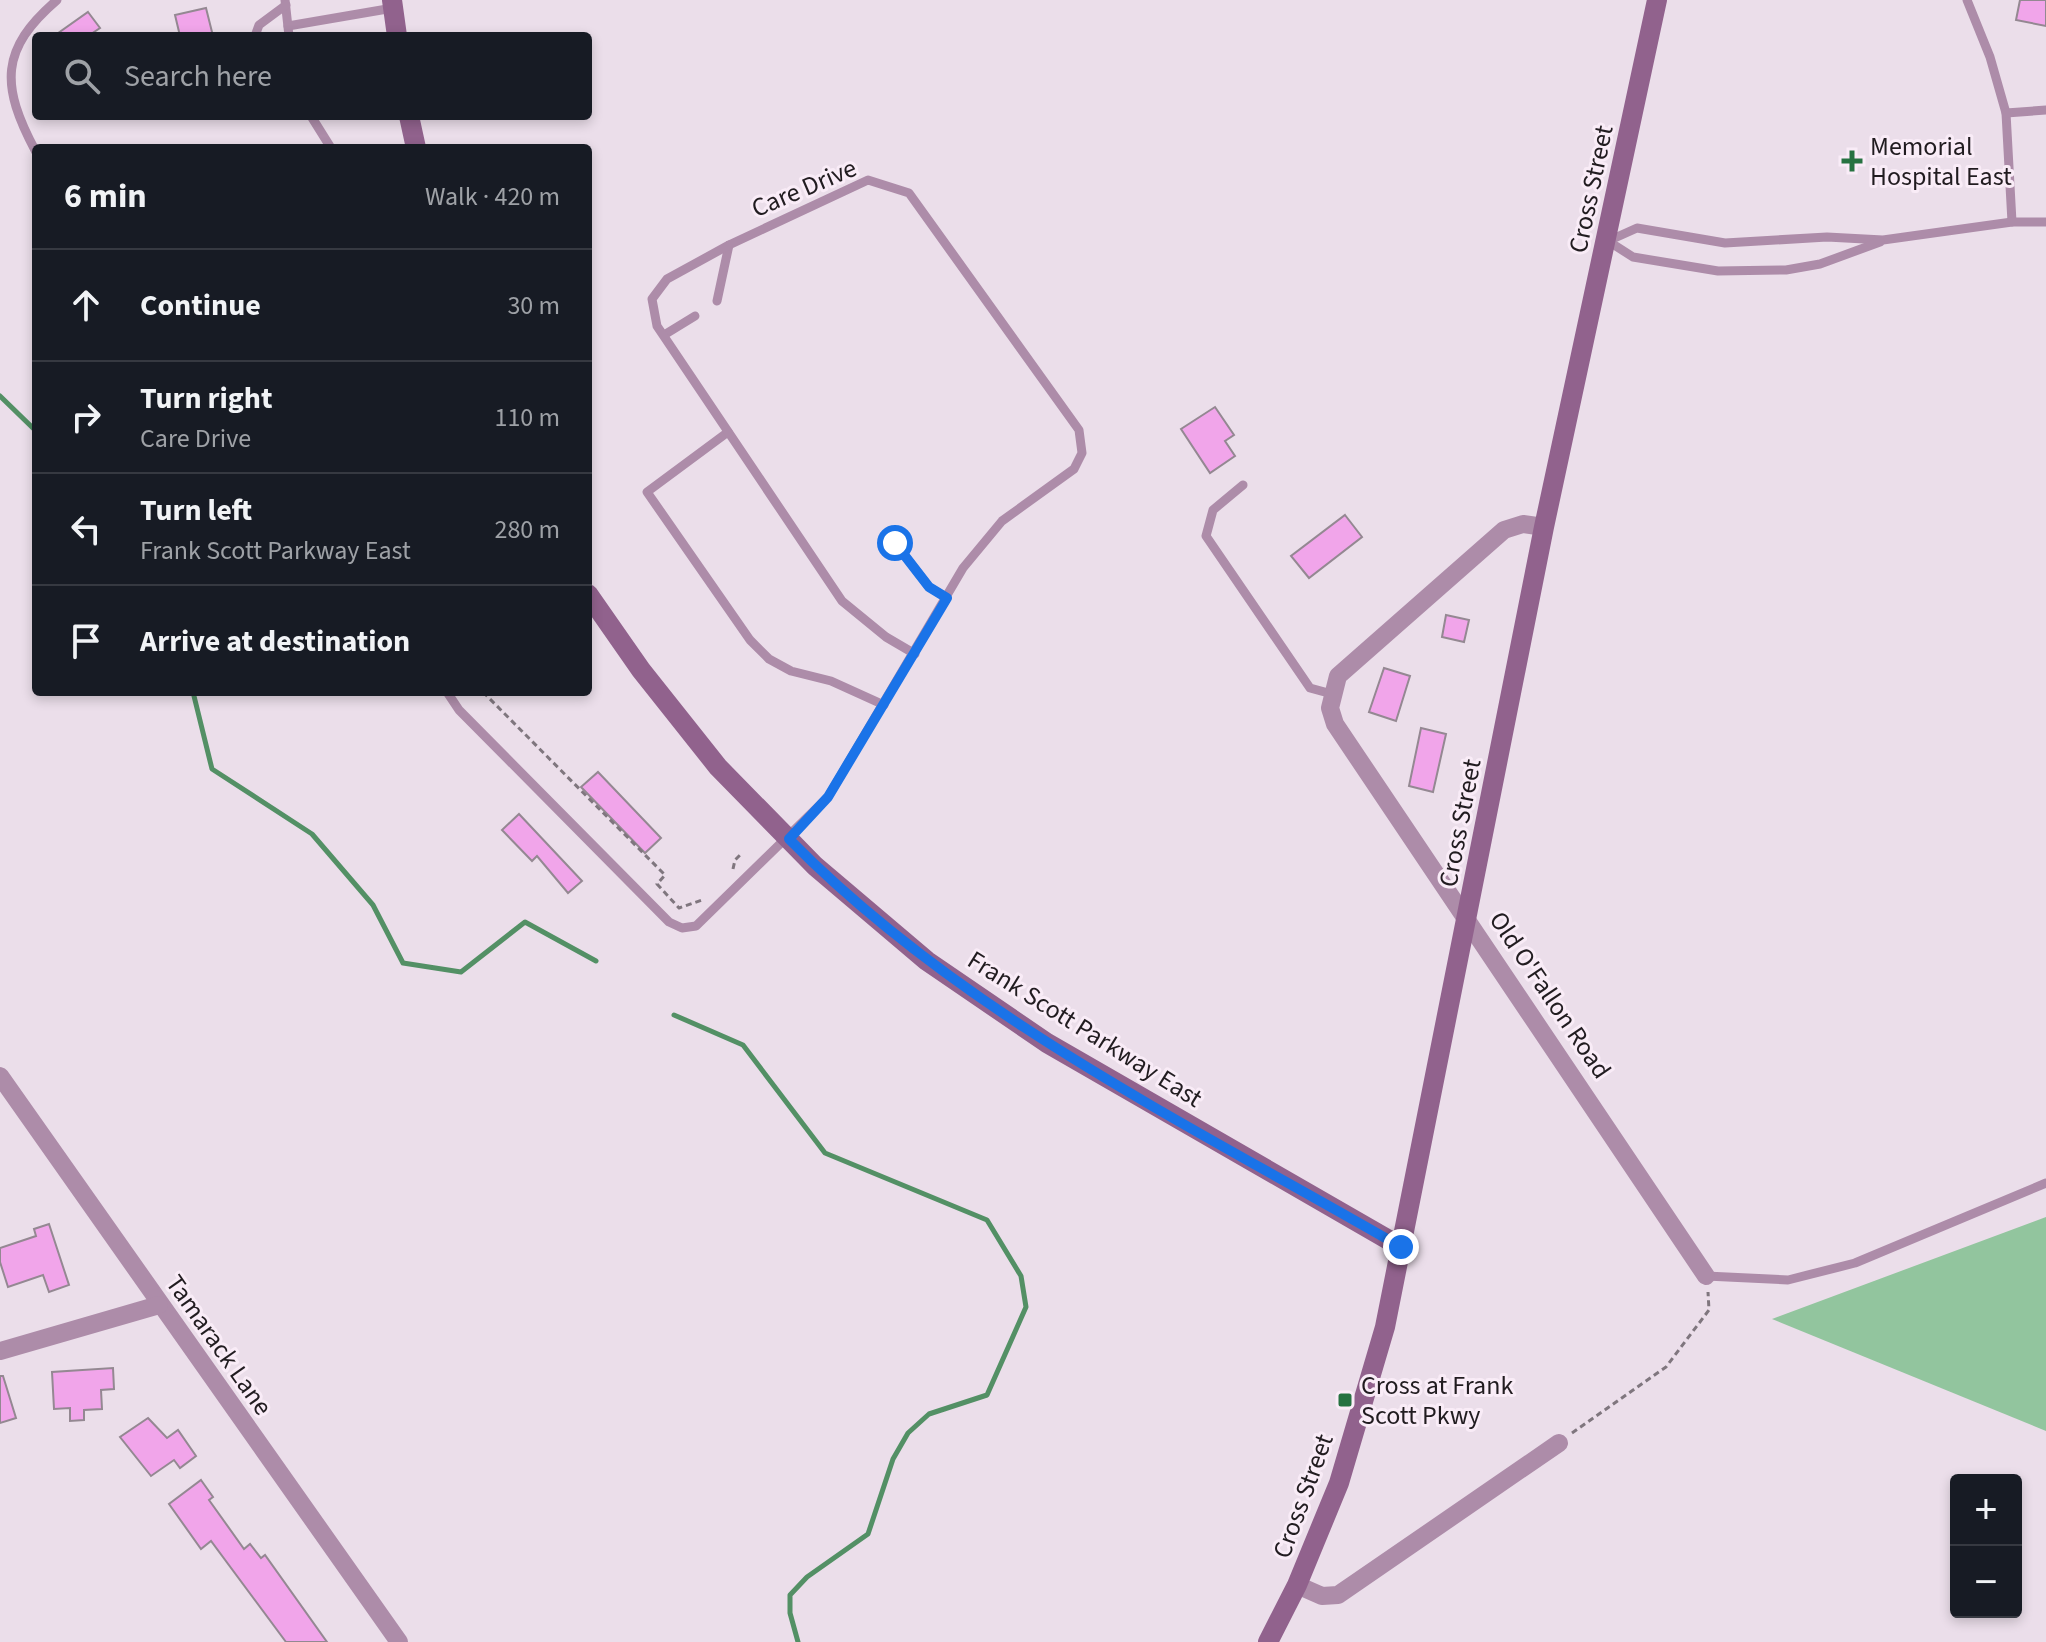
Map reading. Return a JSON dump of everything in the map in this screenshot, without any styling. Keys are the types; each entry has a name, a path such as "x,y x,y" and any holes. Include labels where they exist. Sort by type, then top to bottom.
{"main road":[{"name":"Cross Street","path":"1268,1642 1297,1585 1339,1483 1385,1327 1544,527 1608,241 1657,0"},
{"path":"393,4 396,32"},
{"path":"410,120 415,144"},
{"name":"Frank Scott Parkway East","path":"592,600 641,670 718,767 789,839 927,961 1047,1043 1401,1247"}],"street":[{"path":"1332,694 1338,676 1504,530 1523,524 1544,527"},
{"name":"Old O'Fallon Road","path":"1332,694 1330,708 1335,724 1706,1276"},
{"name":"Tamarack Lane","path":"0,1076 399,1642"},
{"path":"0,1351 159,1305"},
{"path":"1297,1585 1322,1596 1338,1595 1559,1443"}],"lane":[{"path":"32,146 19,128 6,95 6,67 10,45 25,24 57,0"},
{"path":"1967,0 1990,57 2006,113 2012,222"},
{"path":"285,2 289,31 393,4"},
{"path":"256,32 259,25 285,2"},
{"path":"2006,113 2046,110"},
{"path":"314,120 328,144"},
{"name":"Care Drive","path":"450,696 459,710 669,922 682,928 696,926 789,839 828,797 915,654 963,568 1002,521 1074,469 1082,453 1079,430 909,193 868,180 729,245 667,279 652,299 657,326 842,601 886,637 915,654"},
{"path":"1608,241 1637,228 1725,243 1827,237 1883,240 2012,222 2046,222"},
{"path":"1608,241 1633,257 1718,271 1786,270 1820,264 1883,240"},
{"path":"717,301 729,245"},
{"path":"664,335 695,316"},
{"path":"728,432 647,492 750,640 769,659 884,705"},
{"path":"1243,485 1213,510 1206,536 1310,688 1332,694"},
{"path":"895,543 929,587 947,598"},
{"path":"1706,1276 1788,1280 1855,1263 2046,1183"}],"path":[{"path":"487,696 665,875 657,884 679,908 702,901"},
{"path":"724,878 742,853"},
{"path":"1559,1443 1666,1367 1709,1310 1706,1276"}],"green space":[{"path":"2046,1217 2046,1431 1772,1319"}],"building":[{"path":"2020,0 2046,0 2046,26 2016,20"},
{"path":"206,8 212,32 179,32 175,15"},
{"path":"88,12 100,28 94,32 60,32"},
{"path":"1215,407 1234,435 1225,441 1235,456 1210,473 1181,429"},
{"path":"1345,515 1362,537 1309,578 1291,556"},
{"path":"1446,615 1469,620 1464,642 1442,637"},
{"path":"1384,668 1410,676 1396,721 1369,712"},
{"path":"1421,728 1446,734 1433,792 1409,786"},
{"path":"598,772 661,838 645,853 581,787"},
{"path":"519,814 582,881 568,893 537,856 532,861 502,830"},
{"path":"49,1224 69,1285 49,1292 43,1275 8,1287 0,1262 0,1248 36,1236 34,1229"},
{"path":"113,1368 114,1389 101,1390 102,1409 84,1410 84,1420 70,1421 70,1408 54,1409 52,1372"},
{"path":"0,1376 3,1376 16,1418 0,1423"},
{"path":"148,1418 167,1438 178,1430 196,1456 180,1468 174,1460 151,1476 120,1437"},
{"path":"201,1480 213,1497 209,1500 244,1549 250,1544 261,1558 265,1555 327,1642 286,1642 211,1541 201,1549 169,1504"}],"waterway":[{"path":"0,396 32,427"},
{"path":"194,696 212,769 312,834 373,905 403,963 461,972 525,922 596,961"},
{"path":"674,1015 743,1045 825,1153 987,1220 1021,1276 1026,1307 987,1395 929,1414 908,1433 893,1459 868,1534 807,1577 790,1595 790,1613 798,1642"}],"place":[{"name":"Memorial Hospital East","path":"1852,161"},
{"name":"Cross at Frank Scott Pkwy","path":"1345,1400"}],"route":[{"path":"895,543 929,587 947,598 828,797 789,839 815,866 927,961 1047,1043 1401,1247"}]}
